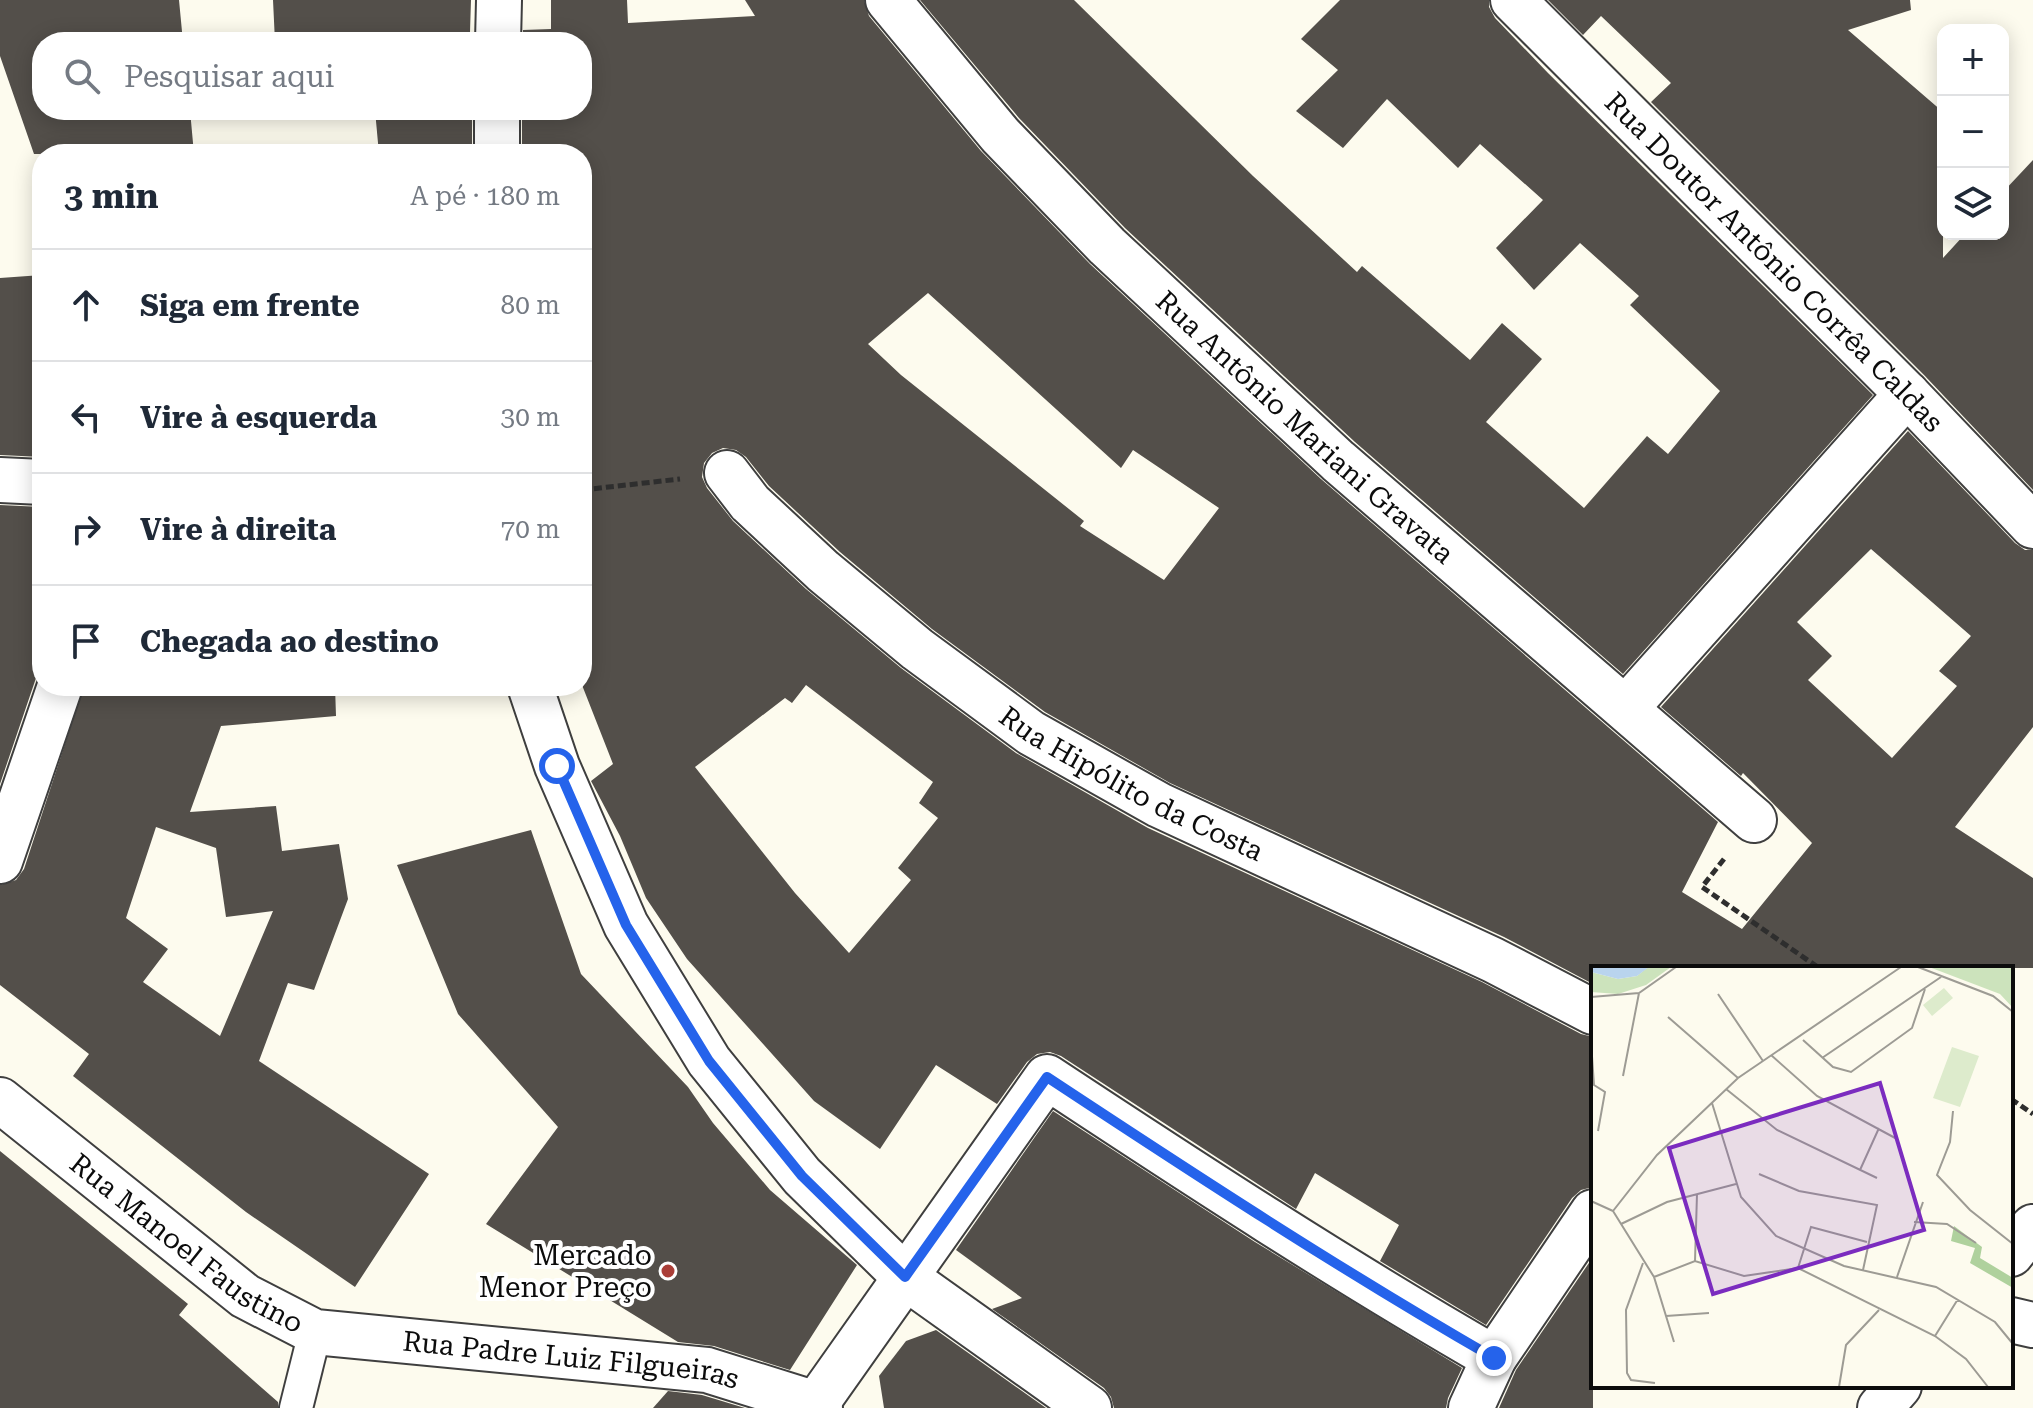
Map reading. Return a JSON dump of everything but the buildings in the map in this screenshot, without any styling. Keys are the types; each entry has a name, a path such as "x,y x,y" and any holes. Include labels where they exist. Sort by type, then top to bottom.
{"street":[{"path":"498,32 499,0"},
{"name":"Rua Antônio Mariani Gravata","path":"888,0 1000,135 1107,246 1338,461 1754,820"},
{"name":"Rua Doutor Antônio Corrêa Caldas","path":"1513,0 1907,394 2033,526"},
{"path":"497,120 497,144"},
{"path":"1626,708 1907,394"},
{"name":"Rua Hipólito da Costa","path":"727,473 750,503 823,571 917,649 1031,733 1159,805 1493,960 1591,1011"},
{"path":"0,480 32,482"},
{"path":"0,861 57,696"},
{"path":"533,696 557,766 626,925 709,1061 802,1176 905,1277 1089,1408"},
{"path":"818,1406 1047,1077 1253,1212 1494,1358"},
{"name":"Rua Manoel Faustino","path":"0,1100 245,1296 315,1332"},
{"path":"1471,1408 1494,1358 1591,1215"},
{"path":"2013,1252 2033,1227"},
{"path":"2013,1320 2033,1325"},
{"name":"Rua Padre Luiz Filgueiras","path":"315,1332 707,1370 818,1406"},
{"path":"1880,1408 1897,1388"}],"lane":[{"name":"Rua Manoel Faustino","path":"296,1408 315,1332"}],"path":[{"path":"592,489 651,482"},
{"path":"1754,820 1702,887 1816,966"},
{"path":"2013,1100 2033,1114"}],"place":[{"name":"Mercado Menor Preço","path":"668,1271"}],"route":[{"path":"557,766 626,925 709,1061 802,1176 905,1277 1047,1077 1253,1212 1494,1358"}]}
